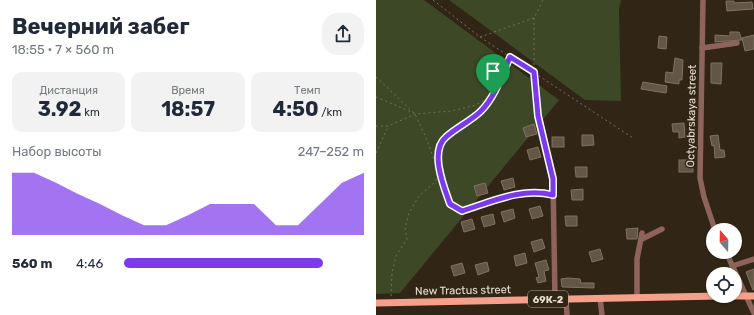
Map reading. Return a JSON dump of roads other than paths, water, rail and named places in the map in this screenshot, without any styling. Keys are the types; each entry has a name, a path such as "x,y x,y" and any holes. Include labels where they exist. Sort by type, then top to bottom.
{"main road":[{"name":"New Tractus street","path":"376,303 706,296"}],"street":[{"name":"Octyabrskaya street","path":"703,0 700,178 704,197 713,223"},
{"path":"702,48 737,43"},
{"path":"538,116 553,179 555,299"},
{"path":"462,211 522,193 543,192 553,195"},
{"path":"637,297 637,254 642,236 662,229"},
{"path":"732,266 752,260 754,254"},
{"path":"729,259 750,296 754,313"},
{"path":"600,298 602,315"},
{"path":"566,299 567,315"}]}
